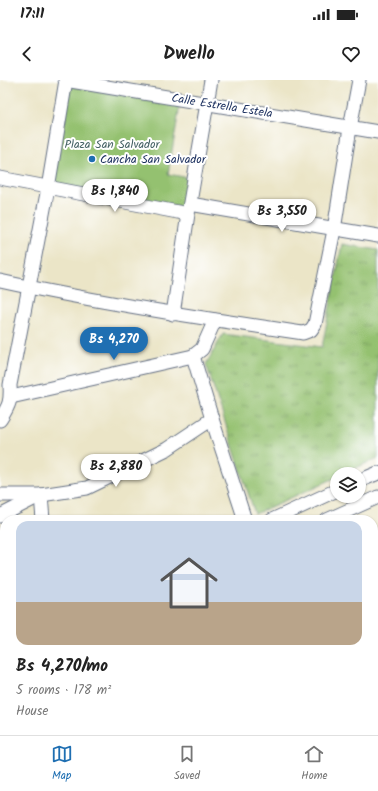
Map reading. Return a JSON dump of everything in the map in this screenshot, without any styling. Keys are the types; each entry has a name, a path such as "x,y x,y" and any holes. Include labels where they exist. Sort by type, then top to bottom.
{"street":[{"path":"0,420 48,188 66,80"},
{"name":"Calle Estrella Estela","path":"66,80 378,132"},
{"path":"173,314 211,80"},
{"path":"0,281 173,314 303,333 311,330 315,324 334,230 359,80"},
{"path":"0,178 48,188 378,236"},
{"path":"6,395 193,356 202,348 215,320"},
{"path":"193,356 243,515"},
{"path":"0,495 41,495 87,488 167,449 212,419"},
{"path":"366,478 378,472"},
{"path":"283,515 330,493"},
{"path":"2,515 41,495"},
{"path":"41,495 43,515"},
{"path":"340,515 378,498"}],"green space":[{"name":"Plaza San Salvador","path":"71,86 180,105 168,174 189,178 184,207 53,184"},
{"path":"342,244 378,250 378,458 358,467 330,467 330,480 255,514 206,364 223,334 322,347"}],"place":[{"name":"Cancha San Salvador","path":"92,159"}]}
